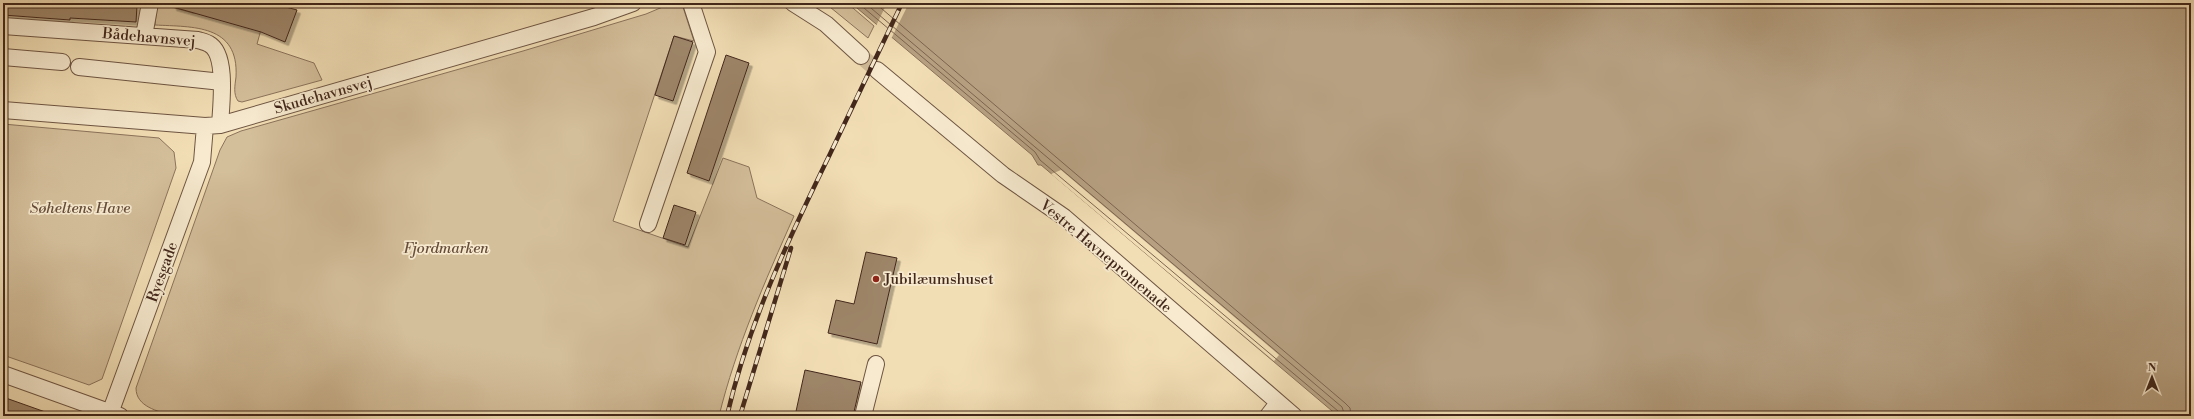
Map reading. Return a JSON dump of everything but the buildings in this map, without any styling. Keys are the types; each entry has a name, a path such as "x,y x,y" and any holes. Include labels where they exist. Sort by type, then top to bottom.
{"street":[{"path":"144,36 150,3"},
{"name":"Skudehavnsvej","path":"3,110 212,125 594,17 633,3"},
{"path":"648,224 707,52 691,3"},
{"path":"793,3 826,24 861,56"},
{"name":"Bådehavnsvej","path":"3,26 198,40 211,44 219,57 222,82 212,125"},
{"path":"3,57 62,62"},
{"path":"79,67 222,82"},
{"name":"Vestre Havnepromenade","path":"877,70 1003,175 1064,218 1294,416"},
{"name":"Ryesgade","path":"113,415 202,162 212,125"},
{"path":"863,416 876,364"},
{"path":"3,374 113,415"},
{"path":"1268,416 1278,403"}],"green space":[{"path":"157,3 193,13 264,19 257,44 314,63 322,80 242,102 238,101 235,92 235,60 230,47 222,38 211,32 198,28 155,25"},
{"name":"Fjordmarken","path":"672,3 682,4 694,41 674,36 613,221 688,247 723,158 749,167 757,198 794,216 762,290 743,340 719,416 173,416 155,410 140,400 136,388 220,150 227,137 241,131 523,51 646,14"},
{"path":"825,3 847,3 874,26 868,38"},
{"name":"Søheltens Have","path":"3,124 159,138 174,152 176,168 102,379 89,385 3,355"}],"water":[{"path":"851,3 2191,3 2191,416 1338,416 1041,165 1038,165 1032,155"}],"pier":[{"path":"887,3 909,3 891,39 876,26"},
{"path":"1061,170 1279,355 1274,361 1051,174"}],"tunnel":[{"path":"861,56 877,70"}],"railway":[{"path":"727,416 746,348 771,282 800,217 902,3"},
{"path":"740,416 791,248"}],"place":[{"name":"Jubilæumshuset","path":"876,279"}]}
